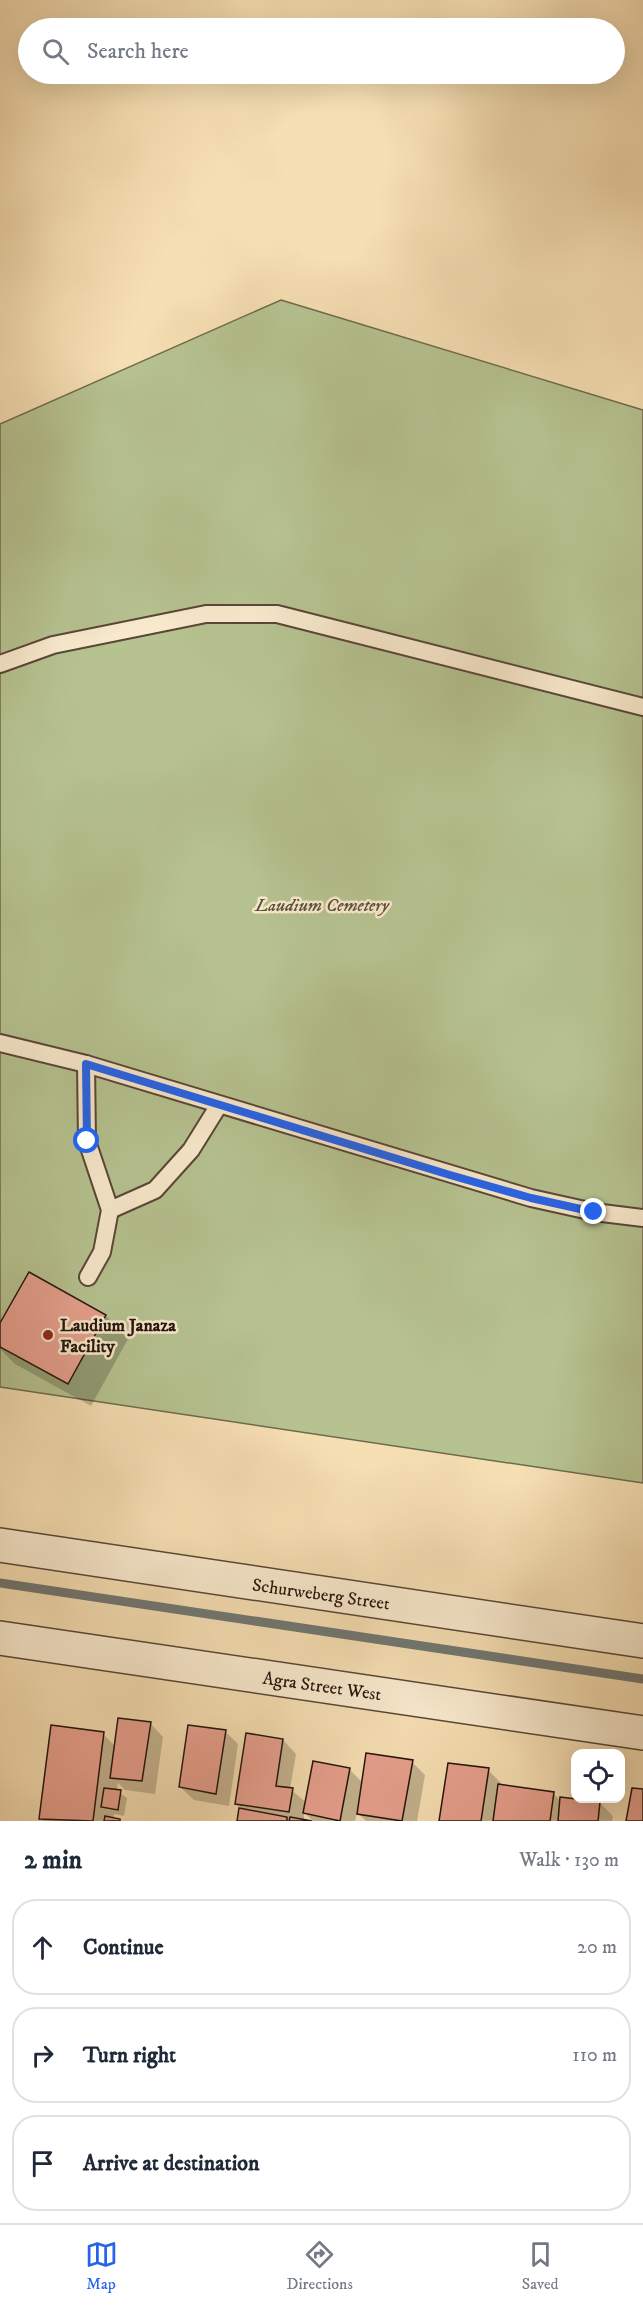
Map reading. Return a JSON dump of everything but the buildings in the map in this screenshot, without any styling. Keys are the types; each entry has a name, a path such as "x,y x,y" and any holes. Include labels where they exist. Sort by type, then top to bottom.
{"street":[{"name":"Schurweberg Street","path":"0,1545 643,1641"},
{"name":"Agra Street West","path":"0,1638 643,1733"}],"lane":[{"path":"0,664 53,645 206,614 277,614 643,707"},
{"path":"0,1043 86,1064 531,1198 594,1212 643,1218"},
{"path":"86,1064 87,1141 110,1210 102,1252 88,1277"},
{"path":"110,1210 155,1190 191,1150 219,1105"}],"green space":[{"name":"Laudium Cemetery","path":"281,300 643,410 643,1483 0,1387 0,424"}],"waterway":[{"path":"0,1583 643,1679"}],"place":[{"name":"Laudium Janaza Facility","path":"48,1335"}],"route":[{"path":"87,1141 86,1064 450,1175 531,1198 594,1212"}]}
